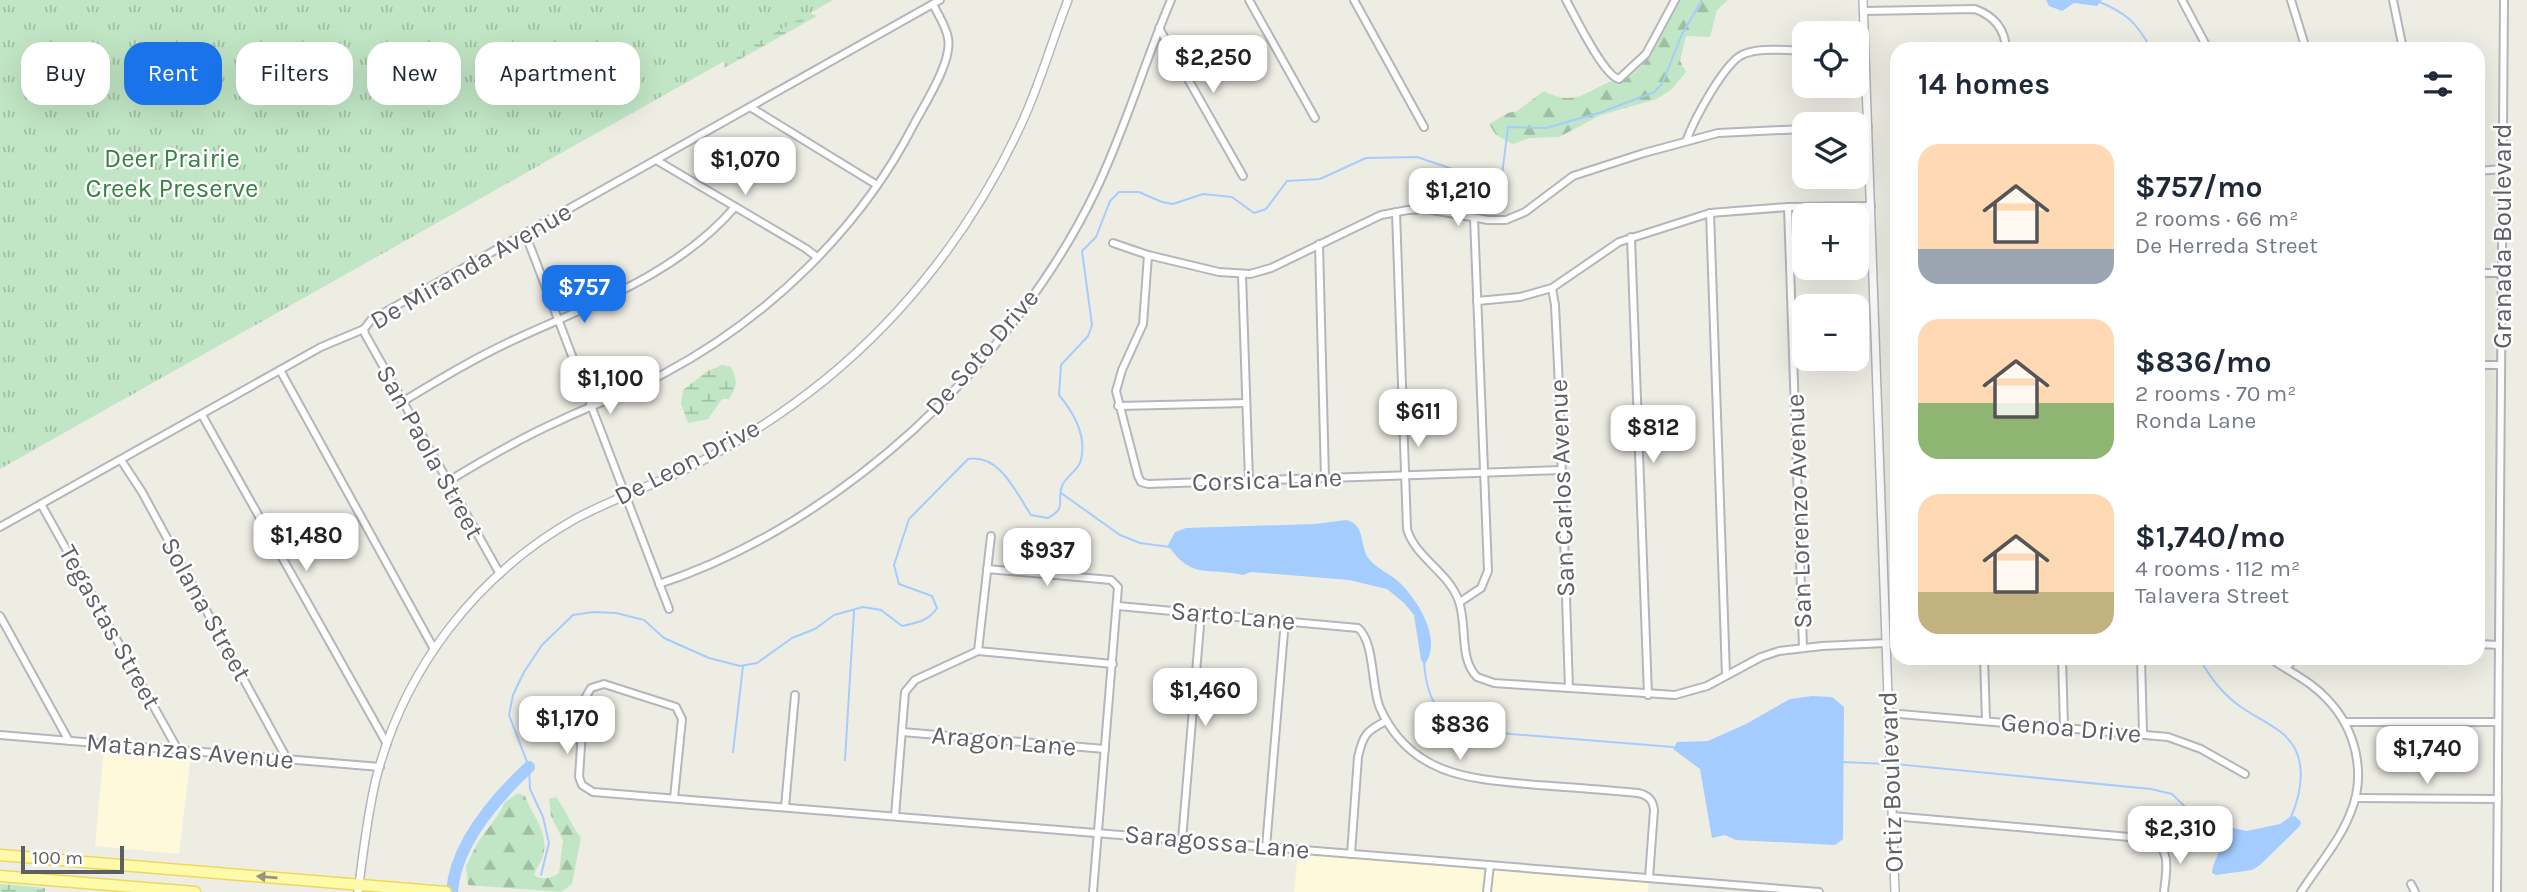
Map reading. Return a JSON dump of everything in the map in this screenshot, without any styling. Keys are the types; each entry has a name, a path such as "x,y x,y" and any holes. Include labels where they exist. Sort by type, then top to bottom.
{"main road":[{"path":"0,855 359,888 446,892"},
{"path":"0,876 195,892"}],"street":[{"name":"De Leon Drive","path":"359,888 370,808 387,744 413,683 462,611 524,553 558,530 626,495 688,468 760,427 845,363 906,301 960,233 1003,161 1035,93 1068,0"},
{"name":"De Soto Drive","path":"659,583 733,554 807,512 882,455 968,375 1033,297 1069,240 1109,162 1171,0"},
{"path":"1249,0 1315,118"},
{"path":"1354,0 1424,127"},
{"path":"1566,0 1604,66 1616,79 1622,77 1646,54 1675,0"},
{"name":"Ortiz Boulevard","path":"1863,0 1863,21"},
{"path":"1948,0 1948,9"},
{"path":"2182,0 2204,42"},
{"path":"2291,0 2304,42"},
{"path":"2393,0 2402,42"},
{"name":"Granada Boulevard","path":"2497,892 2504,0"},
{"path":"447,482 537,431 664,374 709,346 769,302 817,257 877,185 910,133 947,54 948,37 937,2"},
{"name":"De Miranda Avenue","path":"0,527 321,347 364,329 371,320 937,2"},
{"path":"1864,11 1970,8 1990,16 2001,29 2004,42"},
{"path":"1159,27 1243,176"},
{"path":"1687,139 1699,111 1736,58 1752,52 1792,50"},
{"path":"750,107 877,185"},
{"path":"1113,243 1148,255 1242,275 1271,268 1374,217 1427,209 1498,221 1513,218 1579,174 1687,139 1730,131 1792,129"},
{"path":"656,160 817,257"},
{"name":"Ortiz Boulevard","path":"1869,166 1895,892"},
{"path":"2485,170 2502,169"},
{"path":"1477,301 1520,297 1552,288 1603,251 1631,237 1710,213 1871,206"},
{"path":"401,402 499,347 620,293 660,270 704,238 735,207"},
{"name":"San Lorenzo Avenue","path":"1788,208 1803,647"},
{"path":"1396,212 1408,533 1415,545 1447,579 1460,602 1467,658 1473,674 1489,682 1675,695 1707,686 1761,657 1803,647 1886,643"},
{"path":"1710,213 1726,675"},
{"path":"1460,602 1479,590 1487,576 1474,218"},
{"path":"525,233 669,609"},
{"path":"1631,237 1648,695"},
{"path":"1319,244 1325,478"},
{"path":"1148,255 1145,316 1138,339 1118,378 1118,406 1246,403"},
{"path":"2485,273 2501,273"},
{"path":"1242,275 1249,480"},
{"name":"San Carlos Avenue","path":"1552,288 1555,305 1569,688"},
{"name":"San Paola Street","path":"364,329 401,402 500,574"},
{"path":"2485,365 2501,365"},
{"path":"280,370 434,649"},
{"name":"Corsica Lane","path":"1118,406 1141,482 1148,484 1562,470"},
{"path":"202,415 387,744"},
{"name":"Solana Street","path":"121,460 142,492 287,760"},
{"name":"Tegastas Street","path":"41,504 178,750"},
{"path":"978,651 991,536"},
{"path":"987,569 1111,580 1119,591 1093,892"},
{"name":"Sarto Lane","path":"1118,606 1358,628 1367,639 1374,692 1386,721"},
{"path":"1182,839 1201,613"},
{"path":"0,616 69,741"},
{"path":"1266,847 1285,620"},
{"path":"2485,644 2499,645"},
{"path":"895,816 905,696 910,685 978,651 1113,664"},
{"path":"1983,665 1986,720"},
{"path":"2062,665 2064,727"},
{"path":"2141,665 2143,733"},
{"path":"2281,665 2327,698 2346,722 2358,761 2356,798 2344,827 2301,892"},
{"path":"2286,668 2289,665"},
{"name":"Saragossa Lane","path":"674,798 682,719 676,707 604,684 591,688 584,700 579,777 582,785 590,791 674,798 895,816 1098,832 1351,854 1490,864 1819,892"},
{"path":"785,807 795,695"},
{"name":"Genoa Drive","path":"1888,713 2143,733 2185,741 2245,774"},
{"path":"1351,854 1358,757 1362,741 1369,730 1386,721 1415,754 1437,768 1456,775 1475,779 1638,793 1649,798 1654,810 1649,878"},
{"path":"2346,722 2498,722"},
{"name":"Aragon Lane","path":"902,732 1105,749"},
{"name":"Matanzas Avenue","path":"0,735 380,767"},
{"path":"2356,798 2498,799"},
{"path":"1892,816 2146,837 2162,846 2167,860 2164,892"},
{"path":"1487,892 1490,864"},
{"path":"2411,884 2415,892"}],"shaded area":[{"path":"104,748 191,755 179,854 95,846"},
{"path":"1298,853 1486,868 1484,892 1294,892"},
{"path":"1493,869 1649,882 1648,892 1491,892"}],"green space":[{"name":"Deer Prairie Creek Preserve","path":"0,0 833,0 0,469"},
{"path":"1679,0 1728,0 1717,10 1710,37 1686,36 1680,61 1686,72 1672,89 1657,99 1601,115 1559,137 1530,138 1513,144 1496,135 1489,124 1517,111 1544,91 1554,96 1572,98 1611,81 1618,83 1629,77 1647,59"},
{"path":"787,3 817,16 724,68 724,48"},
{"path":"722,365 731,367 735,376 732,395 729,399 722,399 708,419 688,423 681,404 683,390 706,372"},
{"path":"518,793 525,796 543,834 544,850 534,875 547,878 559,873 563,840 551,816 549,799 556,797 581,838 572,884 561,892 468,885 466,866 478,842 505,802"},
{"path":"0,884 45,888 45,892 0,892"}],"water":[{"path":"2046,0 2102,0 2097,6 2074,3 2062,11 2049,6"},
{"path":"1346,520 1357,526 1369,559 1399,582 1420,609 1426,620 1431,643 1425,664 1421,660 1414,615 1387,589 1349,580 1251,572 1243,575 1201,570 1184,563 1168,545 1175,532 1186,528 1315,524"},
{"path":"1832,697 1844,707 1843,839 1835,845 1736,840 1725,835 1712,838 1700,769 1673,749 1677,742 1708,741 1746,724 1790,699"},
{"path":"2295,816 2301,822 2300,826 2260,865 2252,870 2216,875 2212,873 2219,848 2210,828 2214,824 2247,831 2280,824"}],"waterway":[{"path":"541,875 549,843 543,817 530,789 529,767 509,715 513,695 524,672 542,645 573,615 616,613 644,620 664,638 709,658 740,666 757,663 792,638 815,629 834,615 863,607 881,610 902,626 930,616 937,608 932,596 899,584 894,565 909,519 968,459 979,459 998,468 1031,515 1048,518 1058,511 1062,486 1080,464 1082,451 1078,425 1059,395 1061,365 1088,336 1092,325 1082,251 1096,237 1110,201 1119,192 1139,192 1173,204 1203,194 1232,197 1254,213 1266,209 1287,181 1320,179 1366,158 1417,157 1479,178 1502,175 1508,127 1546,128 1602,112 1654,92 1662,84 1682,34 1702,0"},
{"path":"2095,0 2129,18 2147,42"},
{"path":"1061,493 1120,535 1140,543 1170,547"},
{"path":"845,760 854,611"},
{"path":"1424,662 1429,691 1434,702 1448,717 1471,728 1486,732 1673,747"},
{"path":"2204,665 2228,697 2282,733 2296,751 2301,772 2291,817"},
{"path":"733,752 743,666"},
{"path":"1842,762 1889,764"},
{"path":"1895,764 2151,789 2172,794 2211,832"},
{"path":"452,892 455,874 469,840 503,793 529,767"}]}
